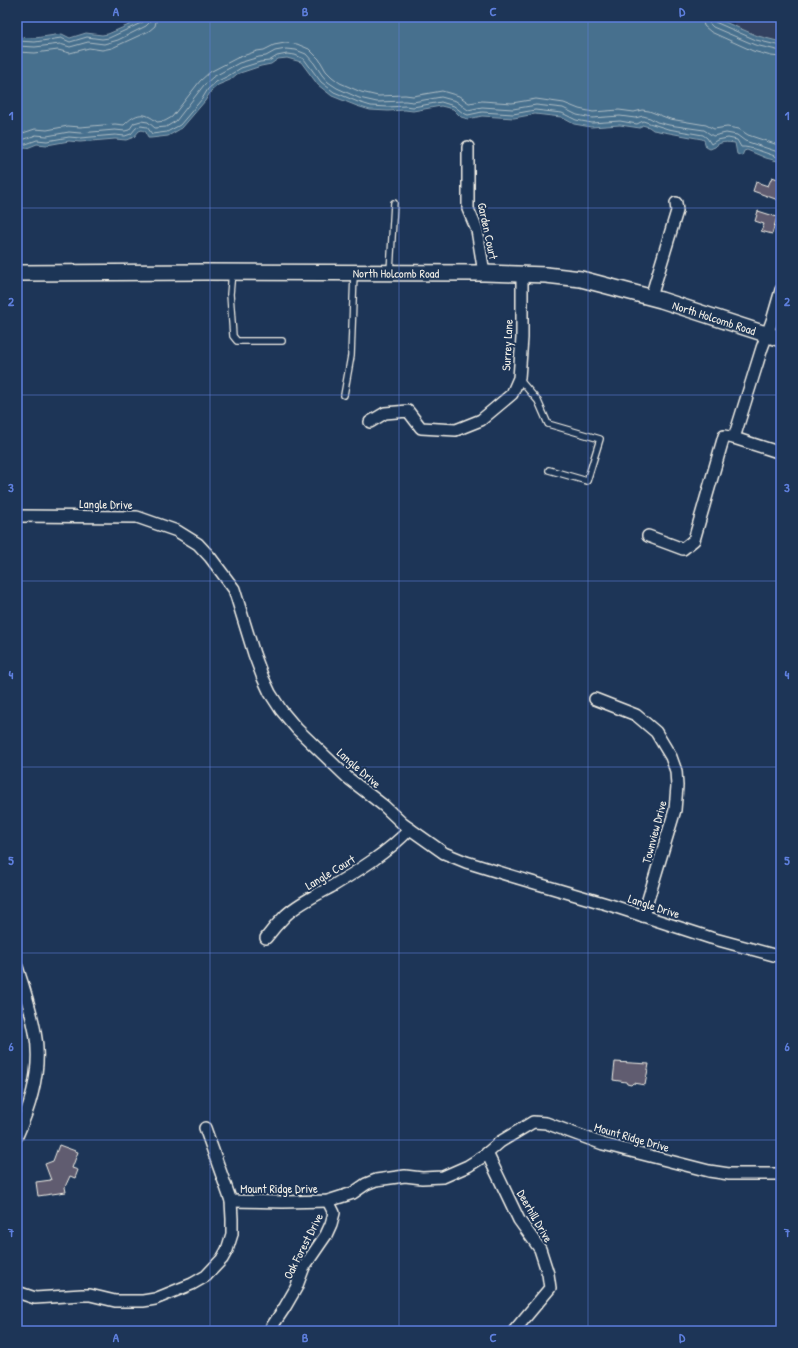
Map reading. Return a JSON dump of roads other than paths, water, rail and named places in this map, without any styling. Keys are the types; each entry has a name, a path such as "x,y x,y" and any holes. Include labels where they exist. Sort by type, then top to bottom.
{"street":[{"name":"Garden Court","path":"468,147 468,209 477,230 484,273"},
{"path":"650,297 677,211 676,203"},
{"name":"North Holcomb Road","path":"17,273 232,272 484,273 546,275 581,279 650,297 774,337"},
{"name":"Surrey Lane","path":"370,422 385,413 408,411 420,428 456,430 481,420 512,394 518,378 522,338 522,274"},
{"path":"734,438 774,337 781,290"},
{"path":"648,536 684,549 694,540 724,436 781,453"},
{"name":"Langle Drive","path":"17,516 136,517 177,531 198,544 210,557 234,589 263,678 270,693 297,729 348,778 410,829 444,853 466,862 711,938 781,957"},
{"name":"Townview Drive","path":"595,699 636,715 656,732 676,771 677,786 675,810 643,916"},
{"name":"Langle Court","path":"266,938 287,914 379,857 410,829"},
{"path":"17,967 35,1033 37,1064 31,1095 17,1136"},
{"name":"Mount Ridge Drive","path":"429,1178 443,1177 468,1166 500,1142 533,1122 546,1123 603,1144 709,1171 729,1174 781,1174"},
{"path":"17,1292 35,1298 90,1295 115,1300 142,1301 155,1299 192,1284 206,1276 222,1259 227,1250 232,1234 230,1201 205,1128"},
{"name":"Deerhill Drive","path":"487,1153 520,1220 540,1249 548,1274 550,1288 514,1331"},
{"name":"Oak Forest Drive","path":"269,1331 285,1307 296,1288 304,1267 331,1224 334,1213 328,1201 353,1193 366,1184 376,1180 405,1176 429,1178"},
{"name":"Mount Ridge Drive","path":"230,1201 328,1201"}],"lane":[{"path":"390,273 394,204"},
{"path":"232,272 230,294 233,336 237,341 282,341"},
{"path":"344,396 352,356 354,273"},
{"path":"518,378 538,401 548,424 600,439 587,481 549,470"}],"water":[{"path":"147,17 713,17 758,36 781,42 781,162 766,158 747,150 744,151 742,156 737,154 735,143 721,143 710,149 706,147 704,140 702,139 653,130 642,125 640,128 620,125 591,127 574,124 561,117 535,114 514,118 482,116 468,119 461,117 453,109 441,106 413,111 370,110 332,96 318,85 301,62 287,58 278,59 271,64 237,74 230,80 218,85 211,91 205,101 182,128 168,136 148,138 146,132 142,130 139,131 134,137 126,140 69,141 47,145 37,144 27,148 17,149 17,37 35,38 62,34 70,38 86,33 102,35 108,34"},
{"path":"766,1327 781,1328 781,1331 748,1331"}]}
